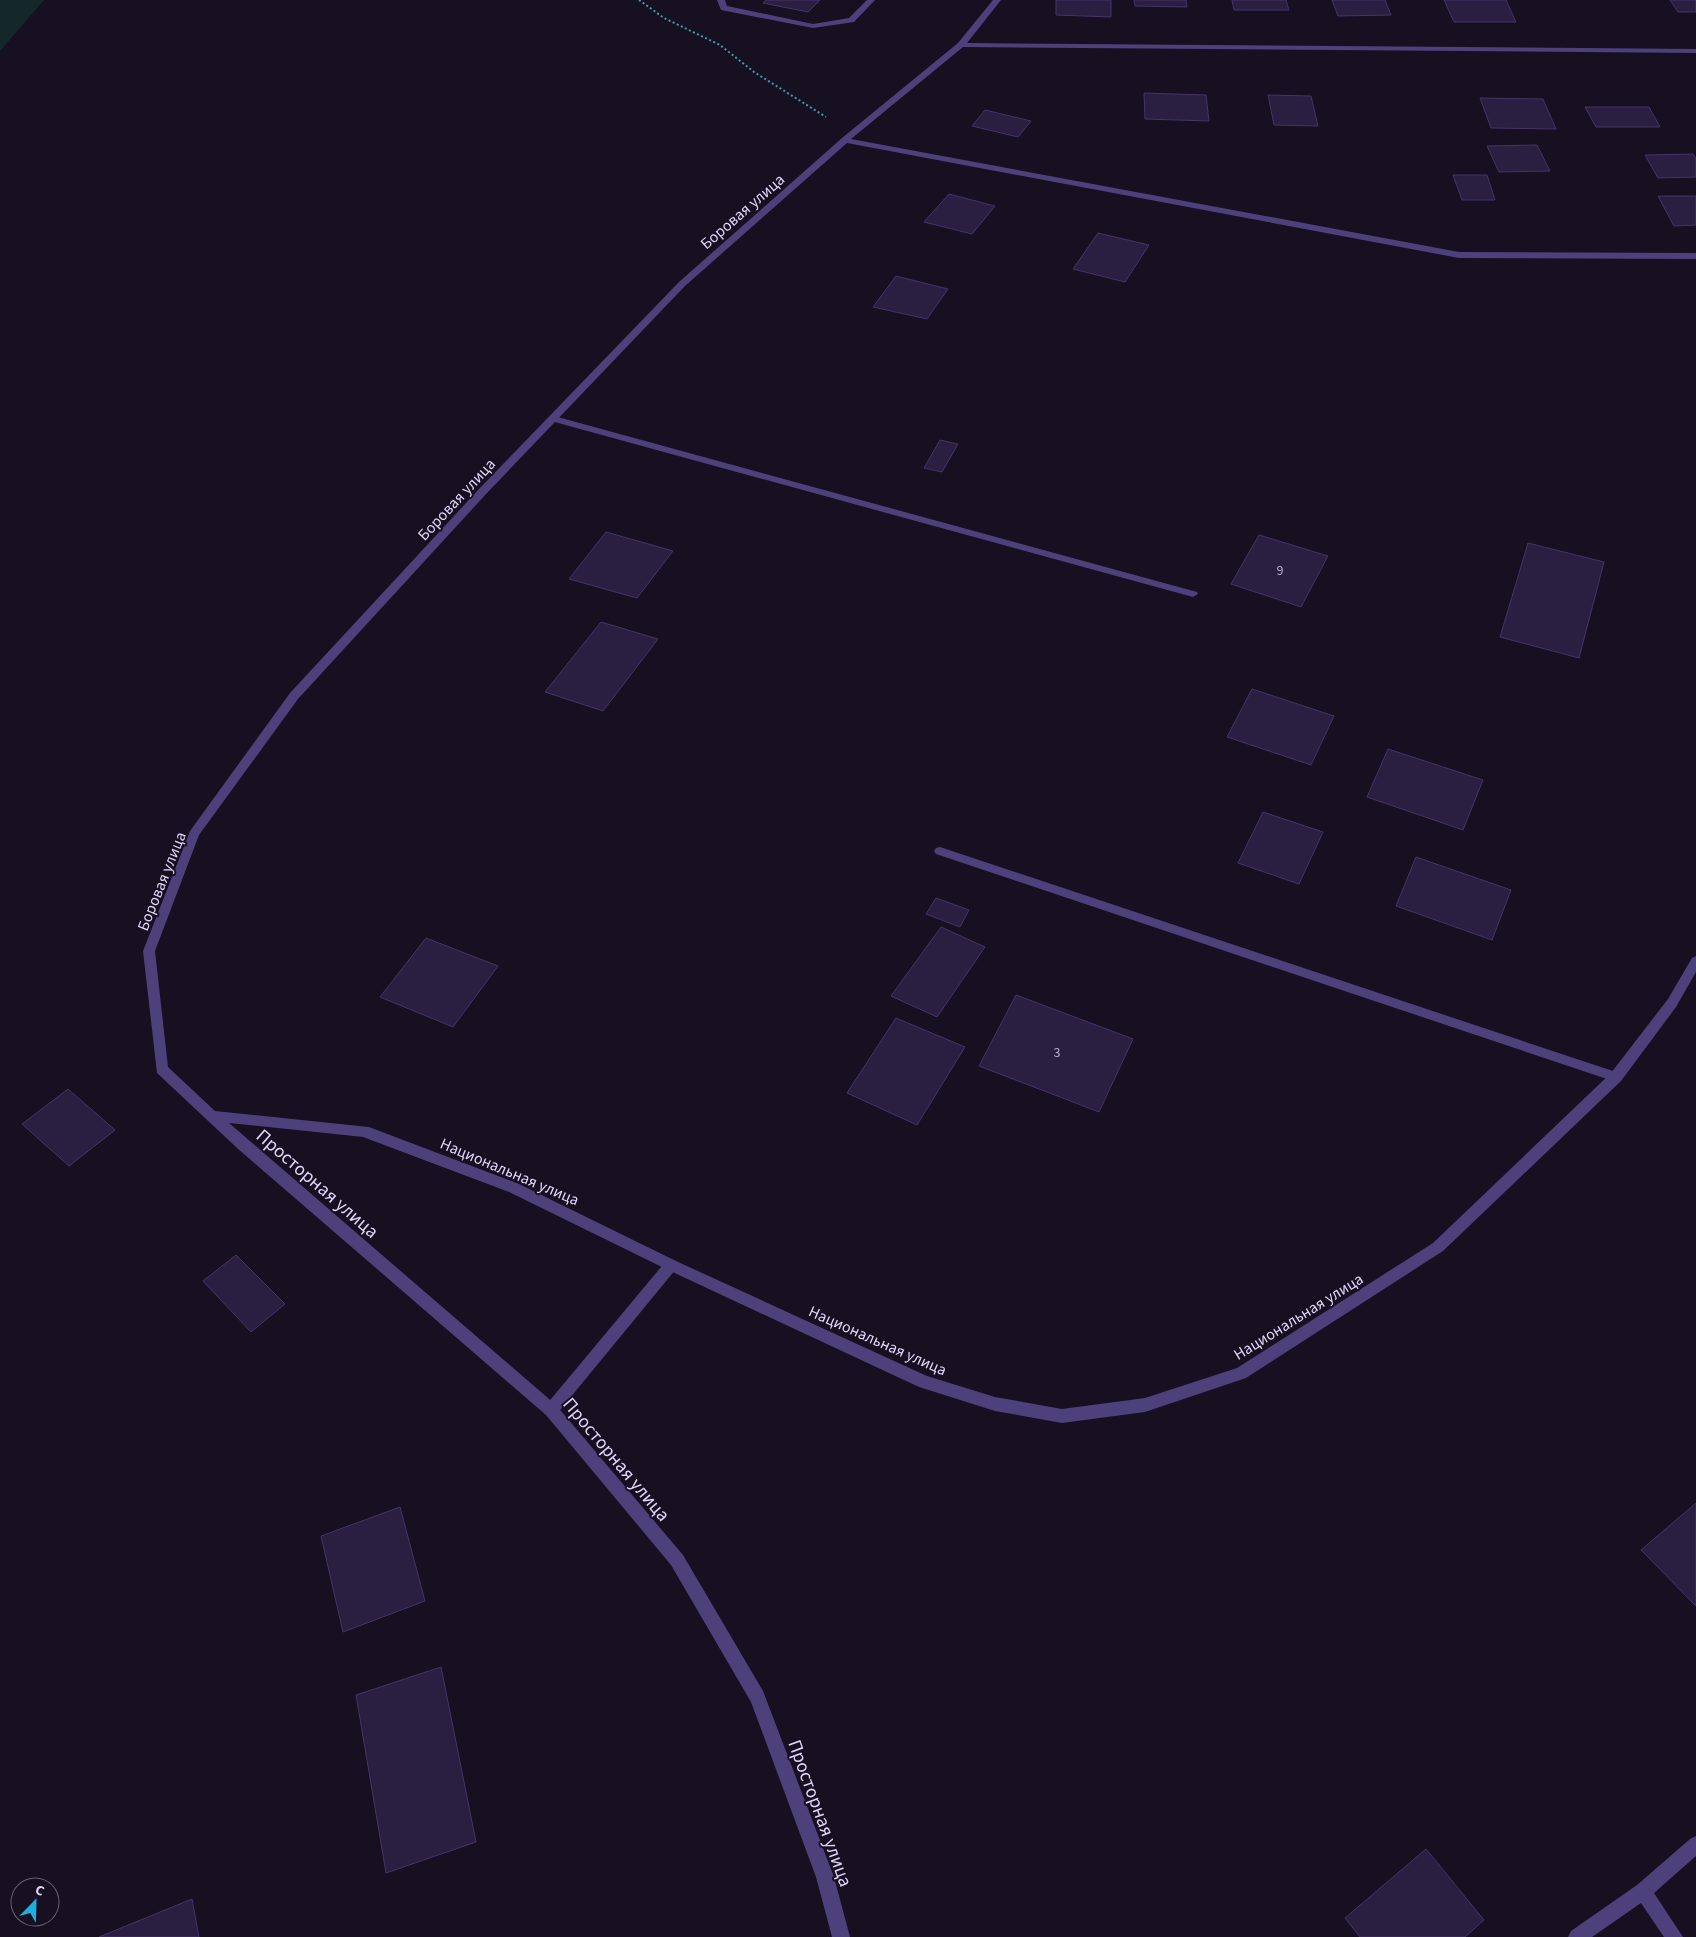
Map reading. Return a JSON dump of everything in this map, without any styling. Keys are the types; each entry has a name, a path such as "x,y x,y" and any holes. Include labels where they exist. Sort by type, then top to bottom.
{"street":[{"path":"721,0 724,8 813,26 851,20 871,0"},
{"name":"Боровая улица","path":"212,1116 162,1069 149,951 194,834 294,696 483,491 682,284 845,140 961,45 997,0"},
{"path":"961,45 1696,51"},
{"path":"845,140 1459,255 1696,256"},
{"path":"554,419 1193,594"},
{"path":"940,851 1616,1077"},
{"name":"Национальная улица","path":"212,1116 364,1131 514,1188 671,1265 924,1382 996,1404 1062,1416 1145,1405 1241,1374 1438,1247 1616,1077 1672,1002 1696,961"},
{"name":"Просторная улица","path":"212,1116 550,1410 677,1560 757,1697 825,1877 841,1937"},
{"path":"550,1410 671,1265"},
{"path":"1577,1937 1642,1891 1696,1845"},
{"path":"1642,1891 1674,1937"}],"path":[{"path":"639,0 664,18 720,45 754,72 822,113 845,140"}],"green space":[{"path":"0,0 44,0 0,51"}],"building":[{"path":"766,0 820,0 808,12 763,3"},
{"path":"1056,0 1111,0 1111,17 1056,15"},
{"path":"1134,0 1186,0 1187,7 1135,6"},
{"path":"1232,0 1286,0 1289,10 1234,10"},
{"path":"1332,0 1385,0 1391,15 1338,16"},
{"path":"1444,0 1506,0 1516,22 1454,22"},
{"path":"1670,0 1696,0 1696,12 1678,12"},
{"path":"1144,93 1206,95 1209,121 1145,119"},
{"path":"1268,95 1311,96 1318,126 1274,125"},
{"path":"1480,98 1543,99 1556,129 1491,128"},
{"path":"1585,107 1649,107 1660,127 1596,127"},
{"path":"985,110 1031,121 1018,137 972,126"},
{"path":"1537,145 1550,171 1499,172 1487,146"},
{"path":"1693,154 1696,159 1696,177 1658,178 1645,155"},
{"path":"1453,175 1487,175 1495,200 1462,200"},
{"path":"949,194 995,206 972,234 924,222"},
{"path":"1658,196 1696,196 1696,225 1674,226"},
{"path":"1098,233 1149,245 1125,282 1073,269"},
{"path":"896,276 948,289 927,319 873,307"},
{"path":"940,440 958,444 942,472 924,468"},
{"path":"606,532 673,551 637,598 569,579"},
{"path":"1259,535 1328,556 1301,607 1231,584"},
{"path":"1528,543 1604,562 1579,658 1500,637"},
{"path":"601,622 658,639 603,711 545,692"},
{"path":"1252,689 1334,716 1311,765 1227,737"},
{"path":"1388,749 1483,780 1463,830 1367,797"},
{"path":"1263,812 1323,832 1299,884 1238,863"},
{"path":"1416,857 1511,890 1492,940 1396,906"},
{"path":"936,898 969,910 960,927 926,914"},
{"path":"941,927 985,947 937,1017 891,996"},
{"path":"426,938 498,966 453,1027 380,997"},
{"path":"1016,995 1133,1039 1099,1112 979,1066"},
{"path":"896,1018 965,1047 917,1125 847,1093"},
{"path":"68,1089 115,1130 69,1166 22,1124"},
{"path":"236,1255 285,1304 251,1332 203,1281"},
{"path":"1696,1503 1696,1606 1641,1550"},
{"path":"400,1507 425,1601 343,1632 321,1536"},
{"path":"441,1667 476,1842 386,1873 356,1695"},
{"path":"1426,1849 1484,1920 1465,1937 1360,1937 1345,1918"},
{"path":"192,1899 199,1937 99,1937"}]}
